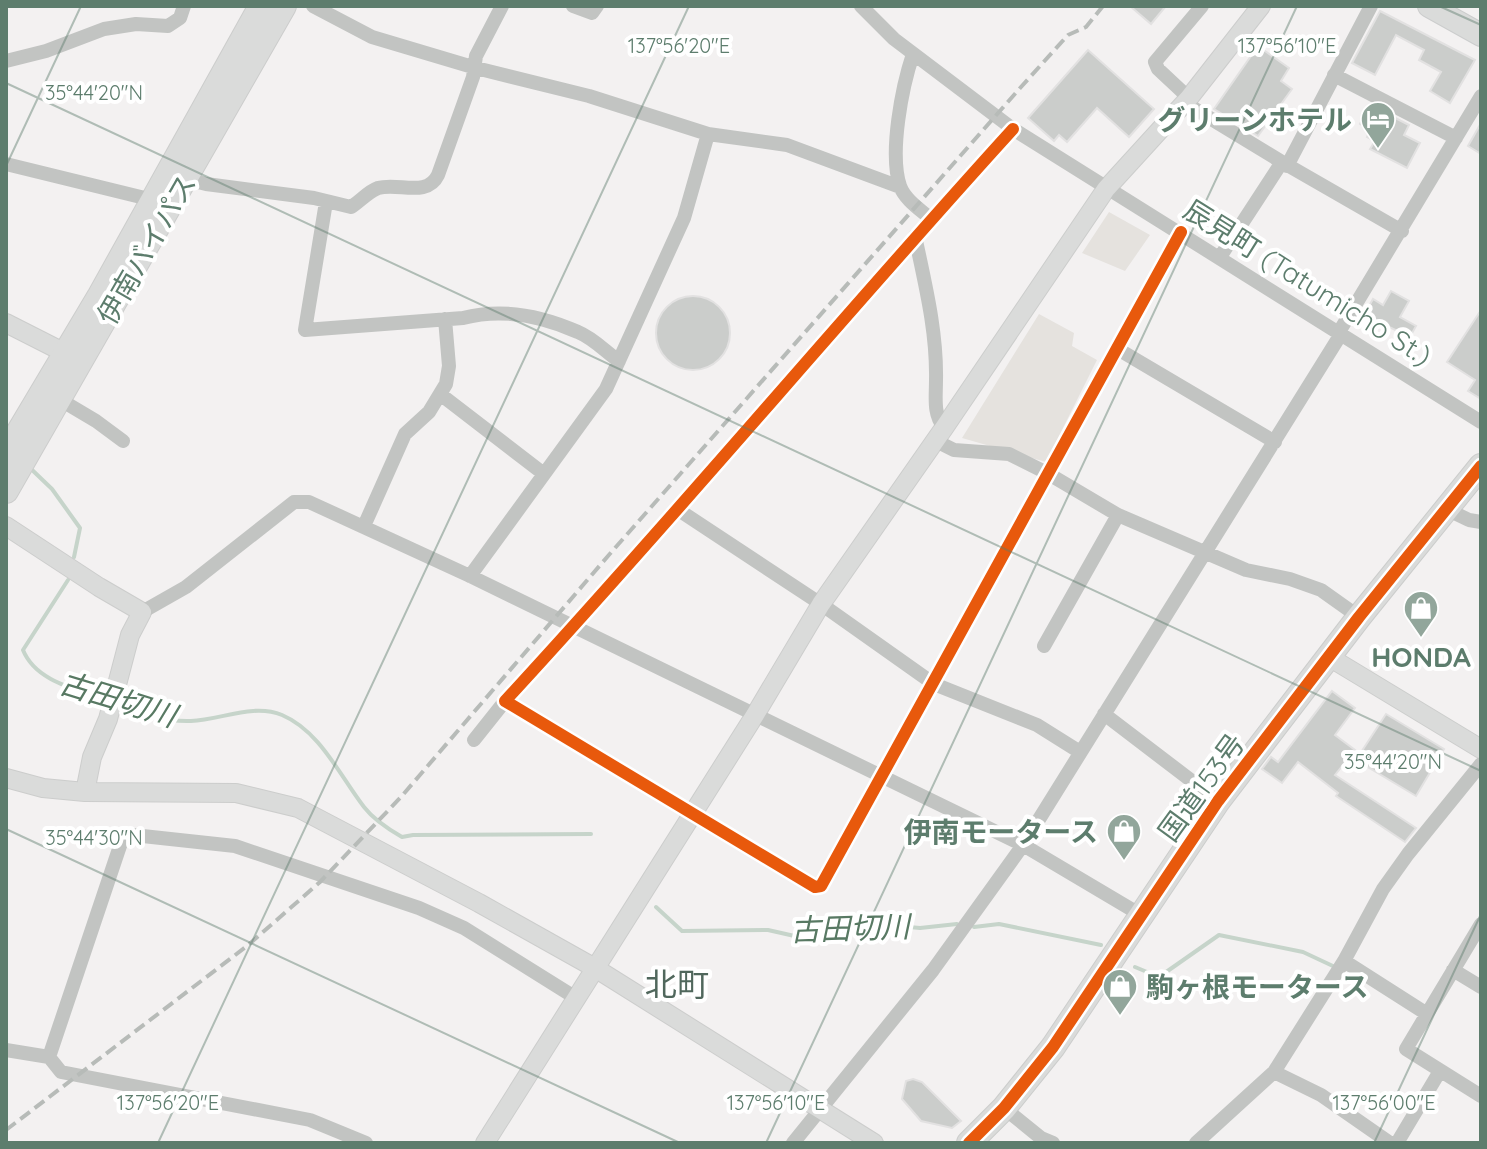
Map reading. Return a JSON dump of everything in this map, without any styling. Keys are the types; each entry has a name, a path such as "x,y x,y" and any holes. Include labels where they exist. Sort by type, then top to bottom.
{"highway":[{"name":"伊南バイパス","path":"6,491 153,200 261,6"},
{"name":"伊南バイパス","path":"74,358 186,179 284,6"},
{"name":"伊南バイパス","path":"6,453 52,400"},
{"name":"国道153号","path":"969,1143 1004,1108 1053,1047 1218,801 1359,617 1481,466"}],"main road":[{"path":"1429,6 1481,35"}],"street":[{"path":"6,61 36,54 104,29 136,24 168,26 180,18 184,6"},
{"path":"313,6 372,37 476,68 589,96 708,134 787,145 900,187"},
{"path":"186,179 351,207 377,188 427,187 435,183 476,68 476,56 502,6"},
{"path":"573,6 592,13 597,6"},
{"name":"辰見町 (Tatumicho St.)","path":"861,6 913,54 1013,129 1481,422"},
{"path":"1202,6 1155,62 1158,69 1187,100 1284,164 1402,231"},
{"path":"485,1143 755,715 821,604 940,435 1106,189 1187,100 1261,6"},
{"path":"1220,257 1284,164 1371,6"},
{"path":"913,54 902,86 898,153 900,187 931,219"},
{"path":"1334,75 1456,138"},
{"path":"793,1143 933,970 1023,845 1275,442 1481,96"},
{"path":"474,740 915,236 1013,129"},
{"path":"470,576 606,389 684,218 708,134"},
{"path":"6,164 153,200"},
{"path":"326,202 305,330 463,318 486,312 516,314 580,332 619,361"},
{"path":"505,701 691,815 815,887 821,886 1181,232"},
{"path":"915,236 934,323 937,363 935,417 940,435 954,450 1009,454 1118,515 1246,570 1321,590 1359,617"},
{"path":"364,526 405,434 429,412 446,384 449,366 445,319"},
{"path":"6,323 74,358"},
{"path":"1116,348 1275,442"},
{"path":"440,394 544,474"},
{"path":"52,400 96,421 123,441"},
{"path":"85,792 92,757 108,719 130,635 142,612 186,587 294,502 309,502 470,576 1023,845 1141,915"},
{"path":"677,509 821,604 934,684 1037,725 1080,752"},
{"path":"1446,509 1481,522"},
{"path":"1044,646 1118,515"},
{"path":"6,526 142,612"},
{"path":"1329,657 1481,749"},
{"path":"1104,714 1218,801"},
{"path":"1196,1143 1274,1072 1344,961 1391,877 1481,764"},
{"path":"6,778 43,788 85,792 236,793 298,808 595,968 874,1143"},
{"path":"49,1057 124,834 235,846 419,908 464,928 576,998"},
{"path":"1481,924 1406,1049 1481,1096"},
{"path":"1344,961 1427,1014"},
{"path":"1453,970 1481,987"},
{"path":"6,1050 49,1057 61,1072 310,1120 366,1143"},
{"path":"1397,1143 1440,1071"},
{"path":"1274,1072 1321,1095 1390,1143"},
{"path":"1004,1108 1041,1138 1053,1143"}],"shaded area":[{"path":"1109,212 1150,235 1125,271 1082,253"},
{"path":"1039,314 1074,333 1072,346 1097,360 1046,462 962,438"}],"building":[{"path":"1130,6 1166,6 1151,24"},
{"path":"1380,11 1475,60 1450,103 1430,91 1441,72 1419,60 1424,50 1396,35 1375,75 1352,63"},
{"path":"1258,46 1289,68 1281,81 1292,89 1258,136 1214,109"},
{"path":"1088,50 1154,109 1129,137 1097,108 1067,142 1059,135 1054,141 1028,118"},
{"path":"1370,105 1409,125 1404,135 1420,143 1407,168 1370,149 1375,141 1367,137 1370,130 1360,124"},
{"path":"1481,123 1481,154 1468,146"},
{"path":"1391,291 1409,301 1400,317 1416,326 1410,337 1364,315 1373,299 1383,305"},
{"path":"693,296 707,299 719,307 727,319 730,333 727,347 719,359 707,367 693,370 679,367 667,359 659,347 656,333 659,319 667,307 679,299"},
{"path":"1481,310 1481,399 1468,391 1475,380 1447,362"},
{"path":"1332,691 1355,708 1335,735 1355,750 1335,775 1416,828 1405,842 1336,796 1338,793 1298,762 1282,783 1262,769 1271,757 1278,762"},
{"path":"1386,714 1444,749 1416,796 1356,760"},
{"path":"913,1079 922,1082 961,1121 952,1128 921,1121 902,1099 906,1081"}],"waterway":[{"name":"古田切川","path":"29,467 52,489 80,528 74,557"},
{"name":"古田切川","path":"68,580 23,650 29,661 47,677 107,700"},
{"name":"古田切川","path":"119,705 154,717 181,721 248,711 282,715 295,722 318,743 372,816 402,837 591,834"},
{"name":"古田切川","path":"656,907 682,931 768,930 799,937 827,929 835,932 887,925 920,928 957,924"},
{"name":"古田切川","path":"974,927 999,924 1101,945"},
{"name":"古田切川","path":"1135,967 1159,977 1219,935 1303,952 1335,967"}],"railway":[{"path":"6,1130 247,946 320,882 401,797 608,556 1021,87 1068,35 1086,27 1103,6"}],"cycle path":[{"path":"1013,129 505,701 815,887 821,886 1181,232"},
{"path":"969,1143 1004,1108 1053,1047 1218,801 1359,617 1481,466"}],"place":[{"name":"グリーンホテル","path":"1378,150"},
{"name":"HONDA","path":"1421,639"},
{"name":"伊南モータース","path":"1124,862"},
{"name":"駒ヶ根モータース","path":"1120,1017"}],"district":[{"name":"北町","path":"677,984"}]}
